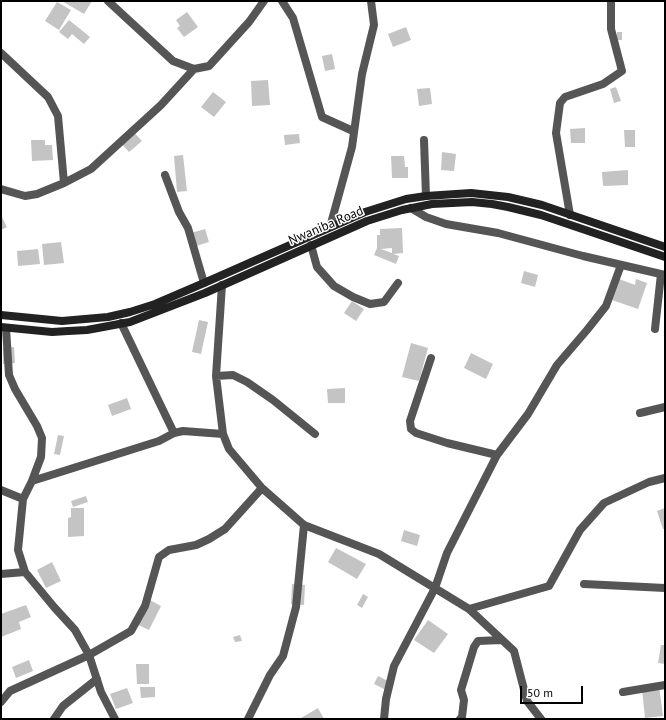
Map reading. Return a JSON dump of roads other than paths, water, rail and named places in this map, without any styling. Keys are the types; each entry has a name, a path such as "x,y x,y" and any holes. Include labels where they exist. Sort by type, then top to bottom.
{"main road":[{"path":"1,315 62,321 130,312 155,304 365,212 406,199 426,196 471,193 495,195 542,205 665,247"},
{"name":"Nwaniba Road","path":"4,327 52,332 68,332 87,330 121,323 148,315 222,285 311,245 384,215 411,208 454,202 492,204 541,215 665,257"}],"street":[{"path":"108,1 173,61 194,69 208,66 249,22 264,1"},
{"path":"282,1 294,18 322,117 354,131"},
{"path":"330,227 352,146 362,74 374,25 371,1"},
{"path":"570,215 556,133 560,103 565,97 603,84 622,71 611,29 611,1"},
{"path":"1,53 48,97 58,116 64,183"},
{"path":"1,188 25,196 37,194 64,183 90,169 161,105 194,69"},
{"path":"424,140 426,196"},
{"path":"165,175 179,212 188,228 204,283"},
{"path":"411,208 426,217 446,224 498,234 663,274 655,329"},
{"path":"311,245 316,267 334,286 353,297 370,304 384,302 398,284"},
{"path":"384,719 386,699 394,666 434,588 447,553 497,455 528,414 558,365 606,306 621,265"},
{"path":"222,285 216,376 223,434 229,449 262,488 304,525 379,554 469,609 514,651 526,701 540,719"},
{"path":"121,323 174,433"},
{"path":"4,327 9,375 14,389 37,426 42,438 40,457 32,481 22,499 18,550 25,572 54,608 75,630 89,655 101,692 115,719"},
{"path":"431,358 410,421 411,429 416,433 447,443 497,455"},
{"path":"216,376 233,375 247,382 274,400 314,434"},
{"path":"640,414 665,407"},
{"path":"32,481 159,441 174,433 183,431 223,434"},
{"path":"469,609 550,586 580,530 604,502 649,482 665,478"},
{"path":"1,702 10,691 89,655 131,631 145,606 159,557 170,550 196,545 225,529 262,488"},
{"path":"1,490 22,499"},
{"path":"248,719 270,676 283,656 296,607 304,525"},
{"path":"1,574 25,572"},
{"path":"584,584 665,588"},
{"path":"460,719 462,717 464,700 461,690 474,647 478,641 501,640"},
{"path":"54,719 63,706 97,679"},
{"path":"623,692 665,685"}]}
